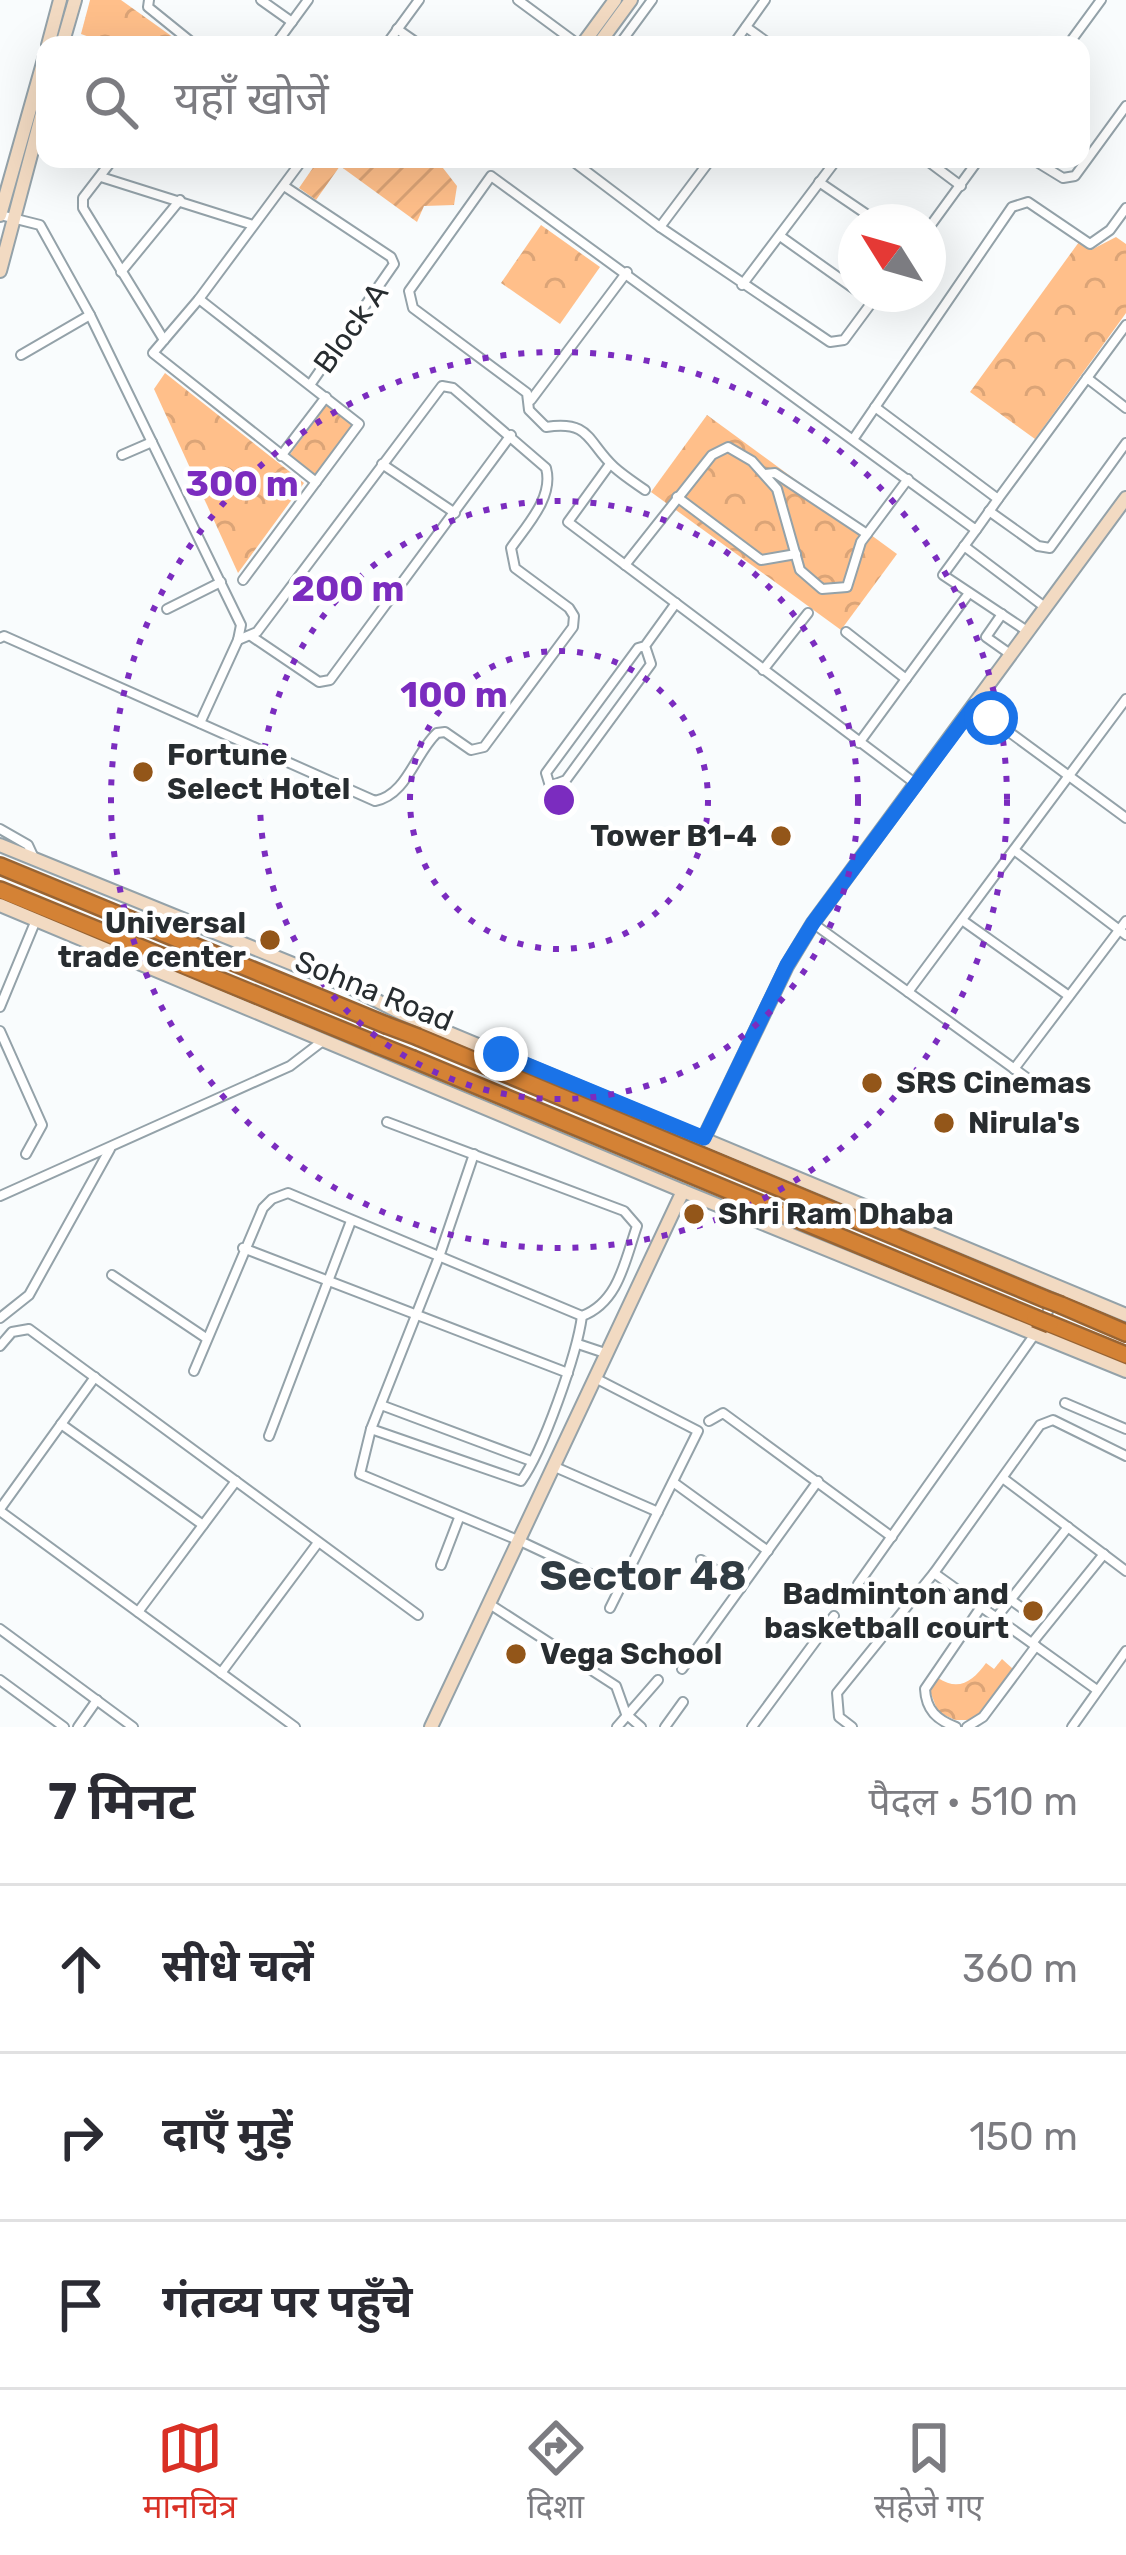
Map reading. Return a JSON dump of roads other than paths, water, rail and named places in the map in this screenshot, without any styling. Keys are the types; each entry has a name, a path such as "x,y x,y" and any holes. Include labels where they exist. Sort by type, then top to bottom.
{"highway":[{"name":"Sohna Road","path":"0,866 386,1024 419,1029 1056,1298 1126,1333"},
{"name":"Sohna Road","path":"0,890 408,1065 1040,1325 1126,1355"}],"main road":[{"path":"51,36 60,0"},
{"path":"65,36 75,0"},
{"path":"584,36 615,0"},
{"path":"605,36 631,0"},
{"path":"0,271 13,173 36,90"},
{"path":"13,173 36,122"},
{"path":"704,1138 787,965 813,923 1126,498"},
{"path":"0,845 352,988 401,1013 419,1029 704,1138 1056,1298 1126,1315"},
{"path":"0,905 325,1040 379,1053 401,1013"},
{"path":"419,1029 408,1065 683,1191 1040,1325 1126,1371"},
{"path":"430,1727 683,1191"}],"street":[{"path":"149,0 149,10 183,36"},
{"path":"261,0 292,22"},
{"path":"282,36 308,0"},
{"path":"393,36 419,0"},
{"path":"518,0 568,36"},
{"path":"626,36 652,0"},
{"path":"740,36 766,0"},
{"path":"1075,36 1101,0"},
{"path":"746,27 758,36"},
{"path":"398,29 408,36"},
{"path":"1090,155 1126,106"},
{"path":"106,168 81,203 164,340"},
{"path":"297,168 153,353 316,482"},
{"path":"582,168 742,285 830,342 844,340 865,312"},
{"path":"660,227 704,168"},
{"path":"742,285 830,168"},
{"path":"937,168 961,186"},
{"path":"946,206 973,168"},
{"path":"1047,168 1063,178 1075,176 1081,168"},
{"path":"100,177 254,224"},
{"path":"646,490 610,464 580,428 570,424 546,427 529,410 527,393 418,314 409,296 486,180 497,177 976,530"},
{"path":"819,182 851,204"},
{"name":"Block A","path":"284,186 391,257 394,264 310,385"},
{"path":"121,272 180,200"},
{"path":"854,438 1012,207 1028,202 1090,244 1110,230 1126,208"},
{"path":"5,216 40,225 90,315 241,625 200,723"},
{"path":"780,236 838,277"},
{"path":"530,401 627,272"},
{"name":"Block A","path":"199,299 359,424 243,580"},
{"path":"21,355 90,315"},
{"path":"1028,632 943,575 1126,325"},
{"path":"1087,378 1126,408"},
{"path":"0,638 375,801 387,798 398,790 437,733 446,732 471,750 484,746 573,627 569,608 515,568 510,559 511,548 547,493 546,468 453,388 442,386 251,637 238,640"},
{"path":"281,457 326,397"},
{"path":"875,407 998,499"},
{"path":"251,637 319,682 330,680 511,435"},
{"path":"122,454 152,442"},
{"path":"989,511 1038,546 1050,548 1126,443"},
{"path":"625,565 712,455 728,447 752,461 777,489 800,570 822,589 848,587 867,534 908,478"},
{"path":"382,464 455,513"},
{"path":"610,464 568,520 916,784"},
{"path":"764,474 775,473 867,534"},
{"path":"677,497 761,560 796,554"},
{"path":"964,546 1046,608"},
{"path":"167,609 221,582"},
{"path":"860,743 969,592"},
{"path":"645,646 651,664 566,780 550,786 546,773 676,603"},
{"path":"763,670 808,613"},
{"path":"1002,614 986,637 1012,654"},
{"path":"846,632 906,680"},
{"path":"908,992 1126,699"},
{"path":"974,706 1126,818"},
{"path":"0,829 28,845 35,860"},
{"path":"1014,850 1124,928 1014,1069"},
{"path":"0,1007 36,920"},
{"path":"962,920 1070,996"},
{"path":"813,923 1045,1091"},
{"path":"0,1031 42,1126 26,1154"},
{"path":"0,1196 290,1066 325,1040"},
{"path":"387,1122 632,1218 637,1226 616,1286 604,1304 582,1316"},
{"path":"0,1318 29,1295 111,1148"},
{"path":"474,1154 359,1467 364,1480 520,1541 620,1588"},
{"path":"194,1371 263,1208 288,1193 582,1316"},
{"path":"269,1436 351,1221"},
{"path":"243,1248 568,1372"},
{"path":"112,1275 206,1338"},
{"path":"858,1583 1056,1298"},
{"path":"370,1429 521,1481 568,1372 582,1316"},
{"path":"0,1346 12,1332 29,1329 418,1615"},
{"path":"578,1344 609,1354"},
{"path":"95,1377 0,1510 296,1727"},
{"path":"597,1379 698,1431 610,1608"},
{"path":"1065,1403 1126,1430"},
{"path":"381,1405 531,1461"},
{"path":"709,1421 723,1413 892,1537"},
{"path":"852,1727 839,1717 837,1693 934,1573 1046,1421 1053,1420 1126,1456"},
{"path":"61,1424 203,1525"},
{"path":"555,1467 658,1512"},
{"path":"1004,1479 1126,1571"},
{"path":"138,1612 236,1481"},
{"path":"682,1669 818,1481"},
{"path":"673,1482 768,1551"},
{"path":"441,1565 459,1519"},
{"path":"996,1618 1068,1527"},
{"path":"221,1673 318,1544"},
{"path":"968,1727 983,1717 1104,1554"},
{"path":"701,1560 741,1588"},
{"path":"934,1573 1097,1690"},
{"path":"1011,1600 1022,1608"},
{"path":"490,1605 616,1687 626,1714 641,1727"},
{"path":"956,1727 933,1714 926,1689 981,1607"},
{"path":"752,1727 834,1616"},
{"path":"0,1628 134,1727"},
{"path":"1072,1727 1126,1651"},
{"path":"0,1680 64,1727"},
{"path":"616,1727 658,1680"},
{"path":"78,1727 97,1700"},
{"path":"665,1727 683,1702"}],"place":[{"name":"Fortune Select Hotel","path":"143,772"},
{"name":"Tower B1-4","path":"781,836"},
{"name":"Universal trade center","path":"270,940"},
{"name":"SRS Cinemas","path":"872,1083"},
{"name":"Nirula's","path":"944,1123"},
{"name":"Shri Ram Dhaba","path":"694,1214"},
{"name":"Badminton and basketball court","path":"1033,1611"},
{"name":"Vega School","path":"516,1654"}],"district":[{"name":"Sector 48","path":"643,1575"}]}
